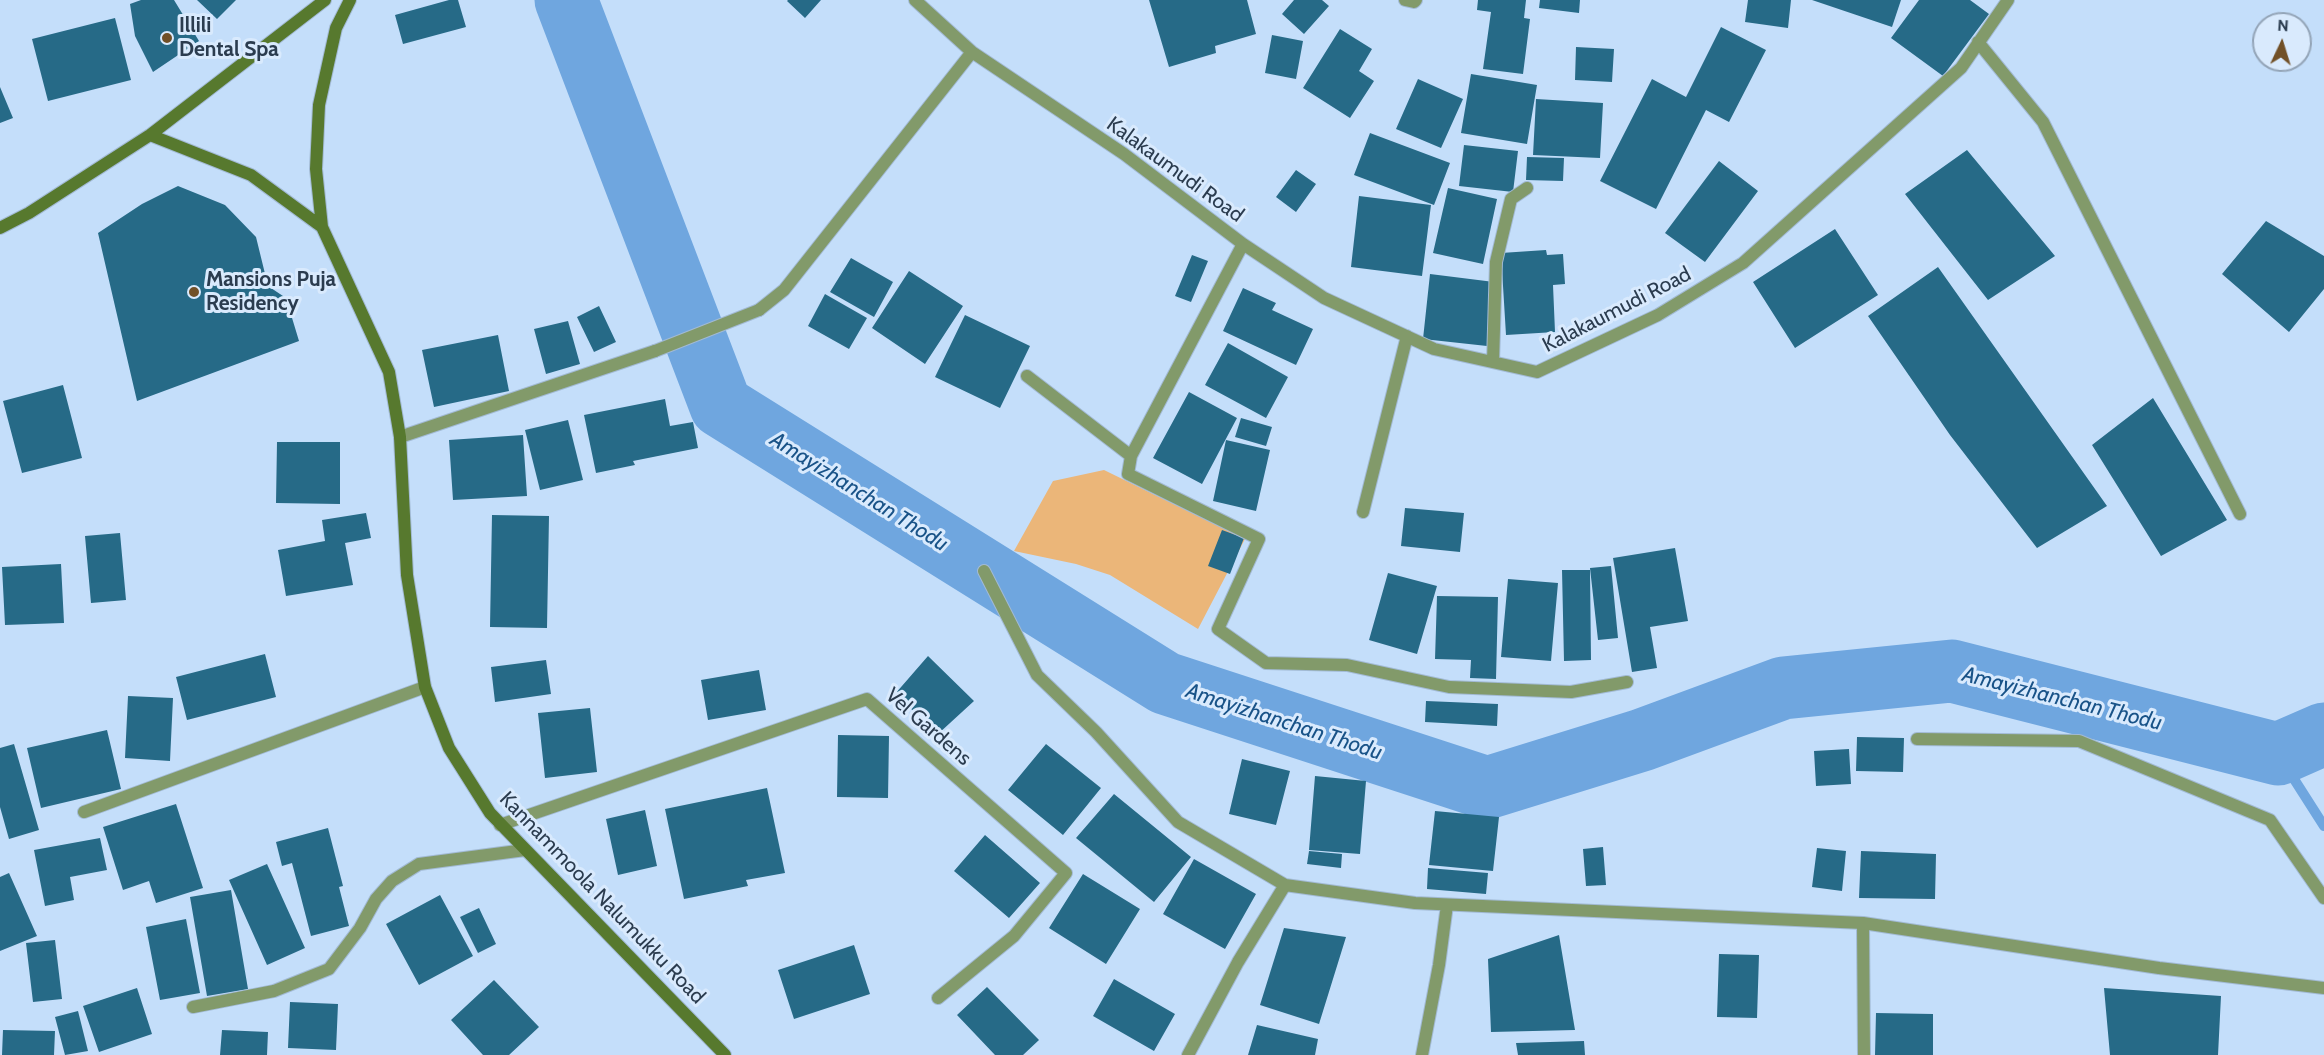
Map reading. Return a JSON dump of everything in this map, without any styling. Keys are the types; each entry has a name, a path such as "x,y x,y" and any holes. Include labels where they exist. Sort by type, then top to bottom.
{"main road":[{"path":"0,228 29,213 150,135 326,0"},
{"path":"322,227 315,169 319,105 336,28 350,0"},
{"name":"Kannammoola Nalumukku Road","path":"150,135 251,175 322,227 389,372 400,437 408,575 424,687 449,748 500,825 725,1055"}],"street":[{"name":"Kalakaumudi Road","path":"915,0 972,52 1124,154 1243,244 1324,298 1434,349 1537,372 1658,315 1743,263 1961,68 2008,0"},
{"path":"1405,0 1414,2 1416,0"},
{"path":"1978,42 2043,122 2240,514"},
{"path":"400,437 655,351 759,310 784,290 972,52"},
{"path":"1493,362 1496,262 1511,199 1527,188"},
{"path":"1243,244 1131,456 1128,474 1259,539 1218,629 1266,663 1347,665 1460,687 1570,693 1627,682"},
{"path":"1363,512 1407,336"},
{"path":"1027,376 1131,456"},
{"path":"984,571 1037,675 1096,732 1178,822 1285,885 1415,903 1863,923 2159,968 2324,988"},
{"path":"84,812 424,687"},
{"name":"Vel Gardens","path":"500,825 867,699 1066,873 1014,936 938,998"},
{"path":"1917,739 2079,741 2270,820 2324,898"},
{"path":"193,1007 274,992 329,969 360,928 376,899 392,881 419,864 525,850"},
{"path":"1188,1055 1285,885"},
{"path":"1422,1055 1439,965 1447,905"},
{"path":"1863,923 1864,1055"}],"shaded area":[{"path":"1104,470 1245,539 1198,629 1110,575 1076,564 1014,551 1053,481"}],"building":[{"name":"Illili Dental Spa","path":"141,0 174,0 199,41 153,72 135,36 130,4"},
{"path":"197,0 236,0 217,19"},
{"path":"449,0 458,0 466,27 403,44 395,15"},
{"path":"788,0 821,0 805,18"},
{"path":"1149,0 1247,0 1256,34 1215,46 1216,53 1169,67"},
{"path":"1294,0 1322,0 1329,6 1304,34 1282,14"},
{"path":"1478,0 1526,0 1524,18 1530,19 1523,74 1483,69 1491,12 1477,10"},
{"path":"1540,0 1580,0 1579,13 1539,8"},
{"path":"1748,0 1791,0 1788,28 1745,22"},
{"path":"1812,0 1901,0 1892,27"},
{"path":"1919,0 1970,0 1989,14 1943,76 1891,38"},
{"path":"115,18 131,80 48,101 32,39"},
{"path":"1721,27 1766,50 1729,122 1706,110 1656,209 1600,181 1652,79 1686,97"},
{"path":"1340,29 1372,49 1359,71 1374,81 1350,118 1303,88"},
{"path":"1272,35 1303,41 1296,79 1265,73"},
{"path":"1576,47 1614,49 1612,82 1575,80"},
{"path":"1471,74 1537,85 1527,144 1461,133"},
{"path":"1418,79 1463,99 1441,148 1396,129"},
{"path":"0,87 13,118 0,123"},
{"path":"1536,99 1603,103 1600,158 1533,155"},
{"path":"1370,133 1450,163 1434,205 1354,175"},
{"path":"1464,145 1518,151 1513,192 1459,186"},
{"path":"1967,150 2055,256 1988,300 1905,194"},
{"path":"1527,157 1564,158 1563,181 1526,180"},
{"path":"1719,161 1758,191 1705,262 1665,233"},
{"path":"1296,170 1316,184 1296,212 1276,197"},
{"name":"Mansions Puja Residency","path":"178,186 225,205 256,237 268,286 286,298 299,341 137,401 98,233 142,204"},
{"path":"1448,188 1497,199 1483,264 1433,253"},
{"path":"1359,196 1431,205 1422,276 1351,267"},
{"path":"2266,221 2324,256 2324,289 2289,332 2222,274"},
{"path":"1835,229 1878,295 1795,348 1753,282"},
{"path":"1546,250 1547,255 1563,254 1565,284 1553,285 1555,332 1506,335 1501,253"},
{"path":"1192,255 1208,261 1191,302 1175,296"},
{"path":"851,258 893,282 874,317 830,292"},
{"path":"1938,267 2107,506 2037,548 1950,435 1868,316"},
{"path":"909,271 963,306 925,364 872,328"},
{"path":"1430,274 1494,282 1487,346 1423,339"},
{"path":"1243,288 1276,303 1272,310 1313,329 1296,365 1223,331"},
{"path":"825,294 867,318 849,349 808,326"},
{"path":"599,306 616,342 594,352 577,317"},
{"path":"965,315 1030,346 1000,408 935,377"},
{"path":"568,321 580,364 546,374 534,329"},
{"path":"498,335 509,391 434,407 422,350"},
{"path":"1228,343 1288,377 1266,418 1205,385"},
{"path":"63,385 82,458 22,473 3,401"},
{"path":"1189,392 1237,418 1202,484 1153,458"},
{"path":"2153,398 2227,520 2161,556 2092,445"},
{"path":"665,399 670,426 693,422 698,448 633,461 635,465 596,473 584,415"},
{"path":"1241,418 1272,427 1266,446 1235,437"},
{"path":"568,420 583,480 540,490 525,430"},
{"path":"523,435 527,496 453,500 449,440"},
{"path":"1226,440 1270,450 1256,511 1213,501"},
{"path":"277,442 340,442 340,504 276,503"},
{"path":"1405,508 1464,513 1460,552 1401,546"},
{"path":"366,513 371,538 345,543 353,585 286,596 278,550 325,541 322,520"},
{"path":"492,515 549,516 547,628 490,627"},
{"path":"1222,530 1244,538 1230,574 1208,566"},
{"path":"120,533 126,600 91,603 85,536"},
{"path":"1675,548 1688,621 1650,627 1657,668 1632,672 1613,558"},
{"path":"61,564 64,623 5,625 2,567"},
{"path":"1611,566 1618,638 1598,640 1590,568"},
{"path":"1562,570 1590,570 1591,660 1564,661"},
{"path":"1388,573 1437,586 1417,654 1369,640"},
{"path":"1508,579 1558,583 1551,661 1501,657"},
{"path":"1437,596 1498,597 1496,679 1470,678 1471,660 1435,659"},
{"path":"265,654 276,697 187,720 176,677"},
{"path":"928,656 974,701 938,734 895,694"},
{"path":"546,660 551,694 495,702 491,667"},
{"path":"759,670 766,710 708,720 701,680"},
{"path":"128,696 173,698 170,761 125,758"},
{"path":"1426,701 1498,704 1497,726 1425,722"},
{"path":"590,708 597,772 545,778 538,713"},
{"path":"107,730 121,789 41,808 27,748"},
{"path":"838,735 889,736 888,798 837,797"},
{"path":"1857,737 1904,738 1903,772 1856,771"},
{"path":"14,744 39,830 9,839 0,807 0,748"},
{"path":"1046,744 1101,788 1063,835 1008,790"},
{"path":"1849,749 1851,784 1816,786 1814,751"},
{"path":"1242,759 1290,771 1276,825 1229,814"},
{"path":"1315,776 1366,781 1360,854 1309,850"},
{"path":"767,788 785,873 746,880 748,886 684,899 665,809"},
{"path":"1114,794 1191,857 1154,902 1076,838"},
{"path":"176,804 203,888 156,903 149,881 123,890 103,827"},
{"path":"645,810 657,866 618,875 606,819"},
{"path":"1435,811 1499,817 1493,871 1429,865"},
{"path":"328,828 343,886 339,887 349,926 311,936 292,863 282,866 276,842"},
{"path":"985,835 1040,883 1009,918 954,871"},
{"path":"100,838 107,870 70,877 74,900 45,906 34,850"},
{"path":"1603,847 1606,885 1586,886 1583,849"},
{"path":"1817,848 1846,851 1842,891 1812,887"},
{"path":"1309,851 1342,854 1341,868 1307,864"},
{"path":"1861,851 1936,854 1935,899 1859,898"},
{"path":"1194,859 1256,894 1225,949 1163,914"},
{"path":"267,864 305,948 267,965 229,880"},
{"path":"1428,868 1488,873 1486,894 1427,889"},
{"path":"9,873 37,936 0,951 0,877"},
{"path":"1083,874 1140,909 1106,964 1049,928"},
{"path":"231,890 248,989 207,996 190,897"},
{"path":"440,895 473,956 419,985 386,924"},
{"path":"479,908 496,944 478,953 460,917"},
{"path":"186,919 200,993 160,1000 146,927"},
{"path":"1284,928 1346,937 1319,1024 1260,1005"},
{"path":"1559,935 1575,1030 1491,1032 1488,959"},
{"path":"55,940 62,999 33,1002 26,943"},
{"path":"854,945 870,994 794,1019 778,970"},
{"path":"1719,954 1759,955 1757,1018 1717,1017"},
{"path":"1114,979 1175,1014 1154,1051 1093,1016"},
{"path":"494,980 539,1027 509,1055 483,1055 451,1020"},
{"path":"987,987 1039,1040 1023,1055 995,1055 957,1015"},
{"path":"137,988 152,1034 99,1052 83,1006"},
{"path":"2104,988 2221,996 2218,1055 2110,1055"},
{"path":"290,1002 338,1004 336,1050 288,1048"},
{"path":"78,1011 88,1051 65,1055 55,1017"},
{"path":"1876,1013 1933,1014 1933,1055 1875,1055"},
{"path":"1257,1025 1318,1039 1315,1055 1248,1055"},
{"path":"3,1030 55,1031 54,1055 2,1055"},
{"path":"222,1030 268,1032 267,1055 220,1055"},
{"path":"1584,1041 1585,1055 1518,1055 1516,1043"}],"waterway":[{"name":"Amayizhanchan Thodu","path":"566,0 721,406 1165,683 1487,788 1642,740 1783,688 1952,671 2278,754 2324,734"},
{"path":"2278,754 2324,826"}],"place":[{"name":"Illili Dental Spa","path":"167,38"},
{"name":"Mansions Puja Residency","path":"194,292"}]}
